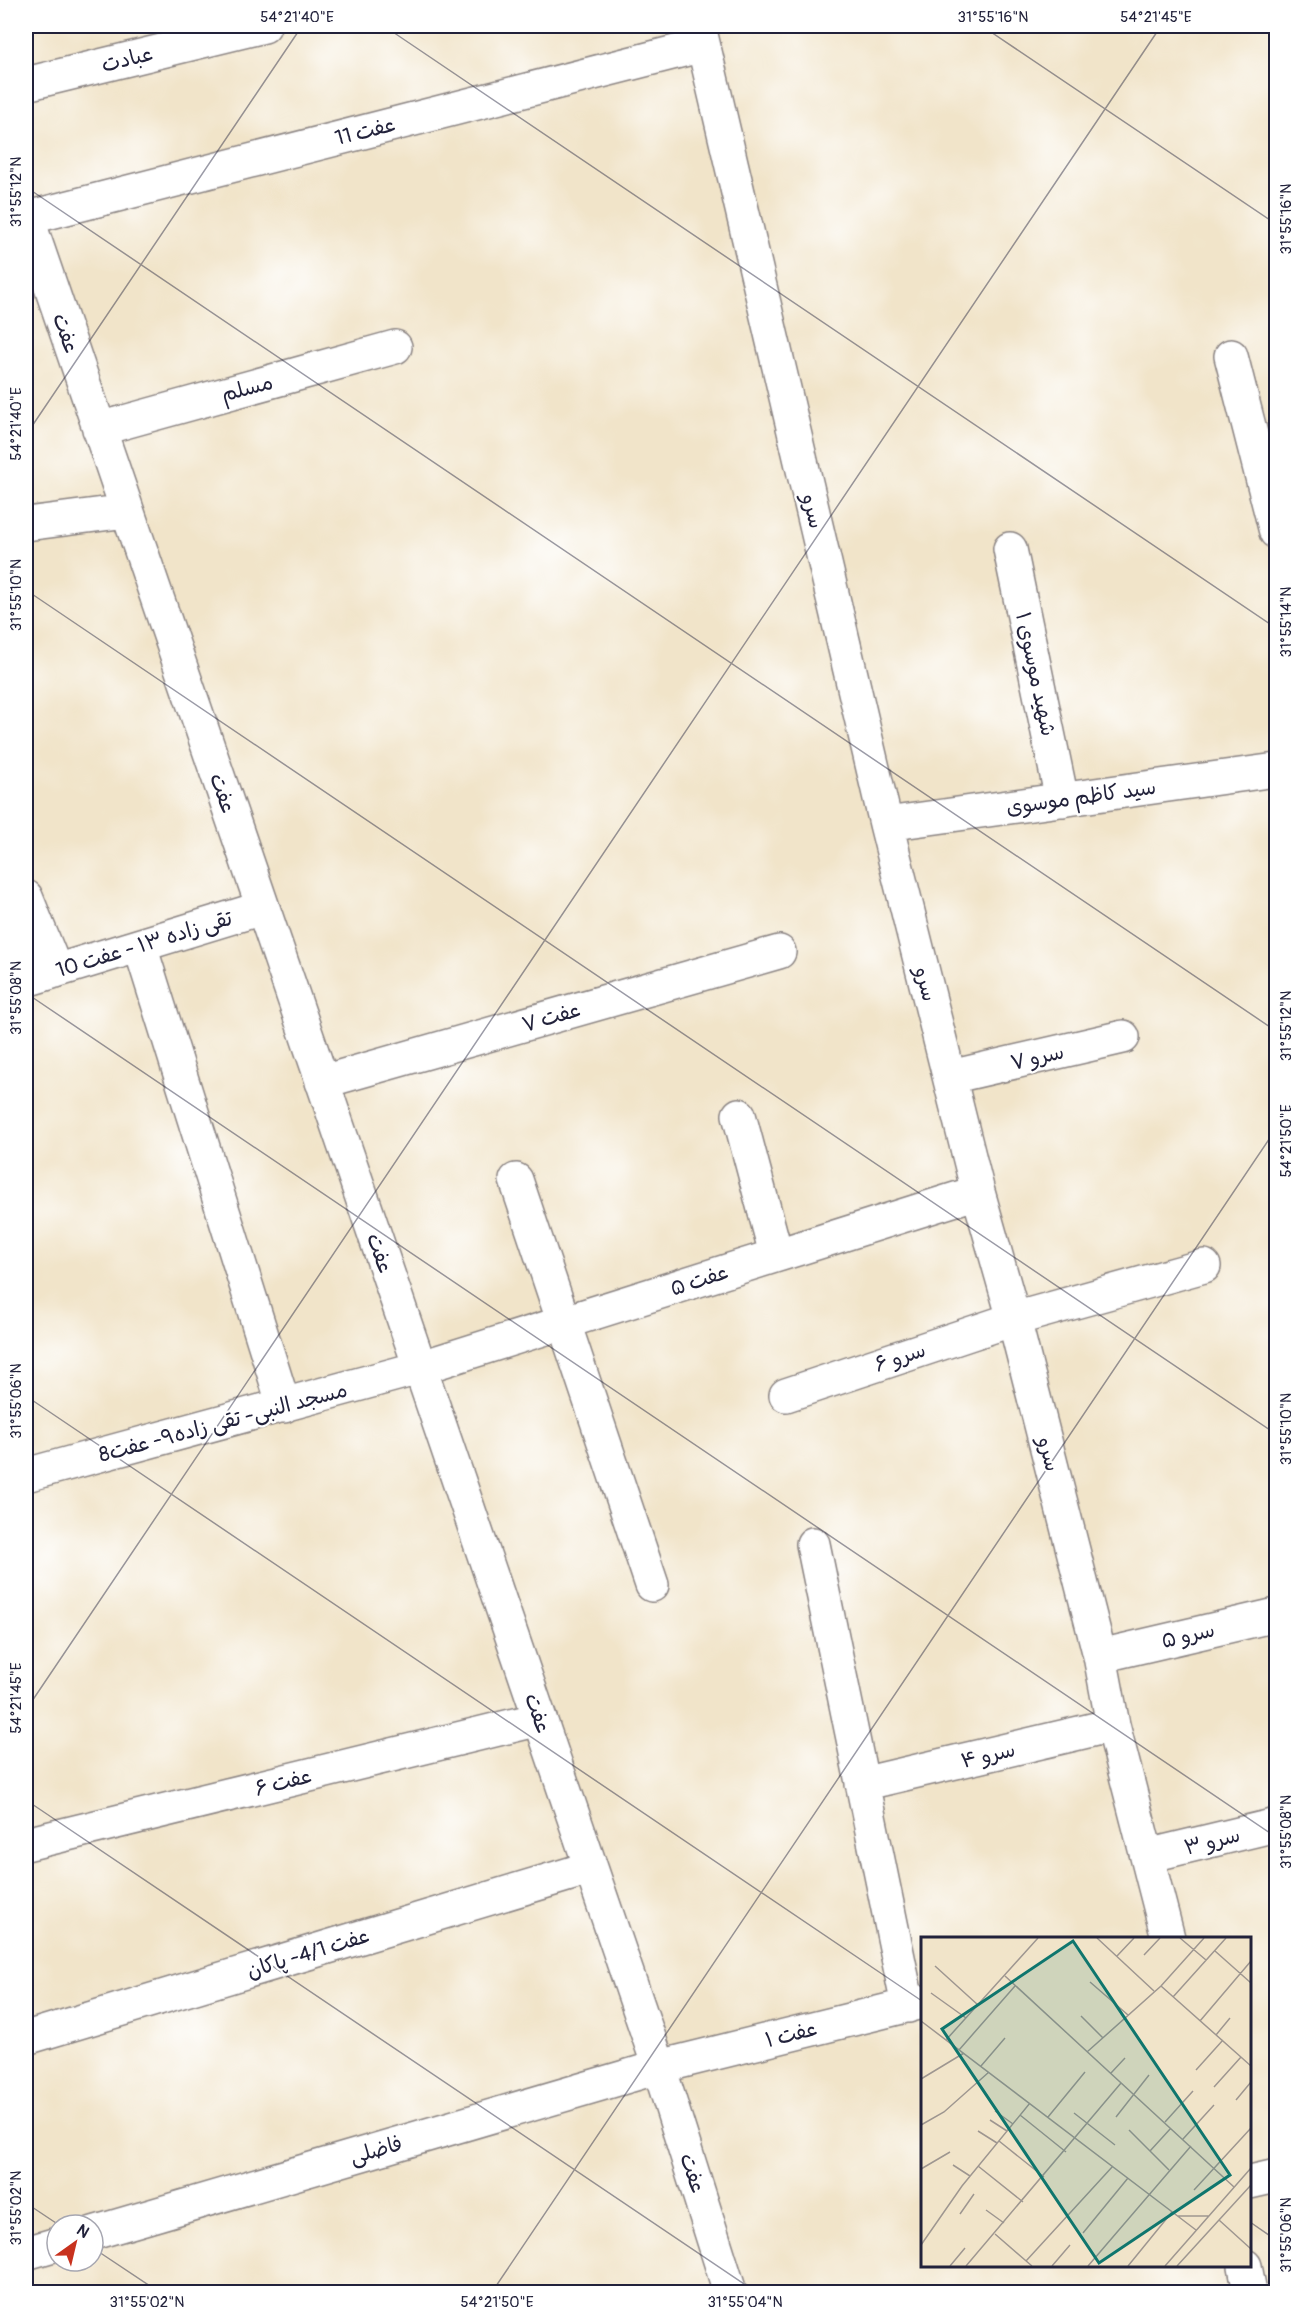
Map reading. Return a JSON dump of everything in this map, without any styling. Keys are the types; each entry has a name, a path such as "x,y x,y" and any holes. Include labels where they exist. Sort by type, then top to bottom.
{"street":[{"name":"عبادت","path":"26,84 220,31 264,26"},
{"name":"عفت 11","path":"26,216 701,35"},
{"name":"سرو","path":"701,35 886,824 978,1192 1014,1319 1100,1656 1113,1725 1168,1937"},
{"name":"عفت","path":"26,216 34,267 99,429 659,2067 730,2292"},
{"name":"مسلم","path":"99,429 395,347"},
{"path":"1231,356 1276,532"},
{"path":"26,524 127,511"},
{"name":"شهید موسوی ۱","path":"1010,549 1062,800"},
{"name":"سید کاظم موسوی","path":"886,824 1276,770"},
{"path":"26,897 40,976"},
{"name":"تقی زاده ۱۳ - عفت 10","path":"40,976 262,908"},
{"path":"140,946 284,1406"},
{"name":"عفت ۷","path":"322,1082 779,952"},
{"name":"سرو ۷","path":"950,1077 1124,1037"},
{"path":"739,1115 776,1254"},
{"path":"516,1180 566,1323 652,1585"},
{"name":"عفت ۵","path":"420,1368 978,1192"},
{"name":"سرو ۶","path":"786,1395 1014,1319 1204,1266"},
{"name":"مسجد النبی- تقی زاده۹- عفت8","path":"26,1475 420,1368"},
{"path":"813,1545 862,1785 915,2004"},
{"name":"سرو ۵","path":"1100,1656 1276,1615"},
{"name":"عفت ۶","path":"26,1844 540,1719"},
{"name":"سرو ۴","path":"862,1785 1113,1725"},
{"name":"سرو ۳","path":"1147,1856 1276,1825"},
{"name":"عفت 4/1- پاکان","path":"26,2038 590,1868"},
{"name":"عفت ۱","path":"659,2067 915,2004"},
{"name":"فاضلی","path":"105,2229 659,2067"},
{"path":"1251,2182 1276,2176"},
{"path":"26,2253 45,2247"},
{"path":"1245,2267 1250,2292"}]}
